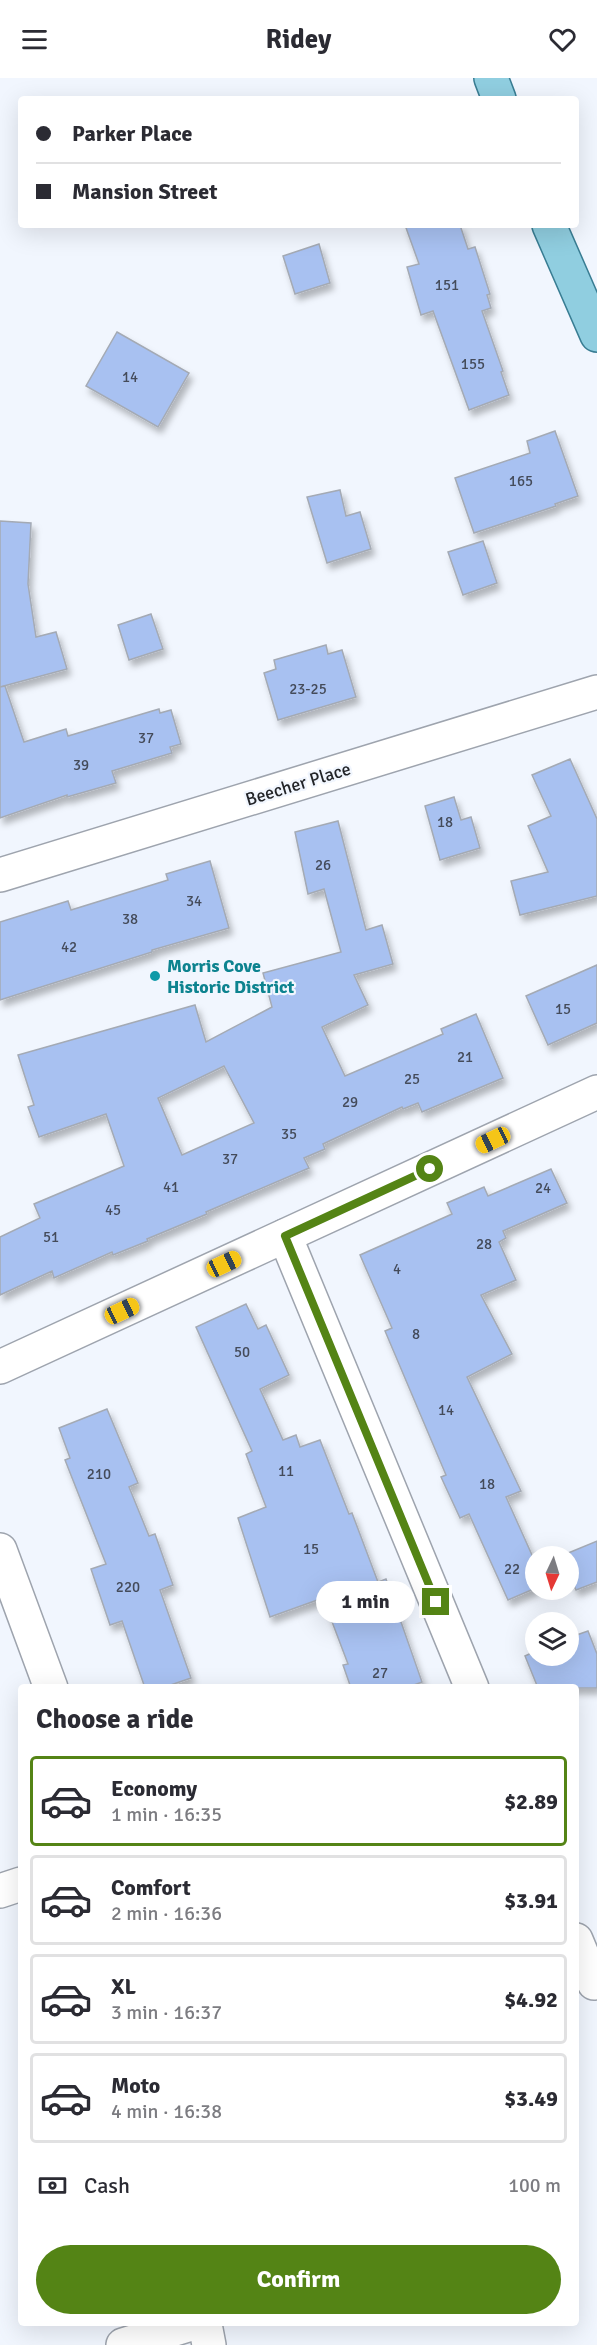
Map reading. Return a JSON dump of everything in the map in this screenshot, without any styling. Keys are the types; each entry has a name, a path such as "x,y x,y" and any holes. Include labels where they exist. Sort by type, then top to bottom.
{"main road":[{"path":"491,78 498,96"},
{"path":"550,228 597,335"}],"street":[{"name":"Beecher Place","path":"0,875 597,692"},
{"path":"0,1367 597,1092"},
{"path":"285,1236 469,1684"},
{"path":"0,1550 50,1684"},
{"path":"0,1891 18,1885"},
{"path":"579,1950 589,1985"},
{"path":"123,2345 185,2326"},
{"path":"205,2326 209,2345"}],"building":[{"path":"406,228 461,228 468,249 475,247 490,294 487,295 491,308 482,311 509,395 469,410 433,311 421,315 407,267 419,264"},
{"path":"319,244 330,283 295,294 283,256"},
{"path":"117,332 189,373 158,427 86,386"},
{"path":"555,431 578,496 555,504 556,506 474,533 455,478 530,453 527,441"},
{"path":"340,490 346,516 360,512 371,549 327,563 307,497"},
{"path":"0,521 31,523 28,584 36,637 56,632 67,669 0,687"},
{"path":"483,541 497,583 463,595 448,552"},
{"path":"151,614 163,649 129,660 118,625"},
{"path":"326,645 328,654 342,650 356,697 278,720 264,673 276,669 274,660"},
{"path":"5,686 24,742 66,729 68,736 159,709 160,713 171,710 181,744 170,747 172,753 112,771 116,783 67,797 67,795 0,818 0,687"},
{"path":"570,759 597,819 597,896 520,915 511,881 548,872 528,826 551,816 532,775"},
{"path":"454,797 461,820 471,817 480,848 440,860 425,806"},
{"path":"338,821 366,930 382,925 393,964 354,975 368,1005 322,1027 345,1076 443,1034 441,1029 476,1014 503,1078 422,1112 418,1103 403,1109 402,1107 323,1144 325,1149 304,1158 309,1168 206,1212 207,1214 147,1239 148,1241 113,1255 112,1252 54,1278 52,1271 0,1295 0,1237 40,1218 34,1204 124,1166 106,1114 39,1137 28,1107 34,1105 18,1055 195,1005 206,1042 272,1007 263,973 341,952 324,889 308,894 295,832","holes":["224,1066 254,1123 182,1155 158,1098"]},
{"path":"210,861 229,928 152,950 152,952 0,1000 0,922 68,901 71,910 168,880 166,874"},
{"path":"597,965 597,1023 548,1045 526,996"},
{"path":"551,1169 567,1203 503,1231 506,1238 499,1242 516,1280 481,1295 512,1354 467,1377 521,1491 506,1497 528,1546 525,1546 525,1593 508,1600 469,1514 460,1518 441,1477 446,1475 385,1331 392,1328 360,1255 452,1214 447,1203 484,1187 488,1196"},
{"path":"246,1304 258,1329 266,1325 289,1375 260,1389 283,1440 296,1435 300,1447 320,1440 349,1514 352,1513 378,1582 386,1579 422,1682 417,1684 350,1684 343,1665 348,1664 323,1598 270,1617 238,1518 266,1507 246,1454 252,1451 196,1327"},
{"path":"107,1409 138,1483 129,1487 149,1536 155,1534 173,1585 160,1590 191,1678 174,1684 144,1684 122,1621 110,1625 91,1569 106,1564 65,1460 70,1458 59,1428"},
{"path":"597,1541 597,1582 579,1589 579,1548"},
{"path":"588,1631 597,1654 597,1688 579,1688 579,1684 536,1684 529,1666 579,1666 579,1634"}],"place":[{"name":"Morris Cove Historic District","path":"155,976"}],"route":[{"path":"430,1169 285,1236 436,1602"}]}
